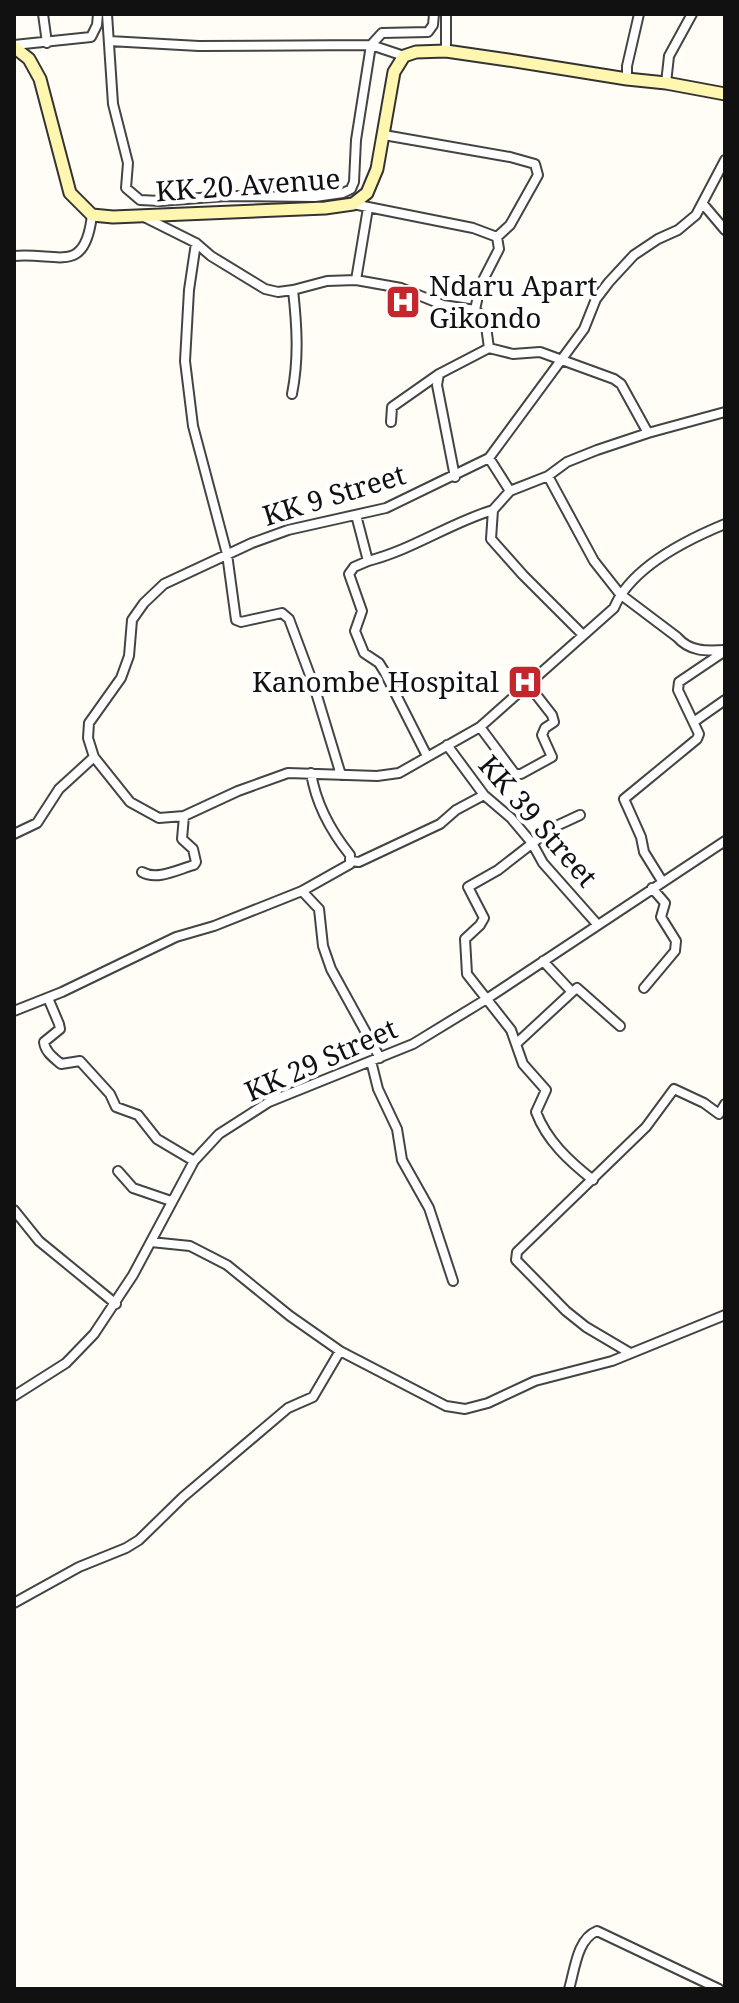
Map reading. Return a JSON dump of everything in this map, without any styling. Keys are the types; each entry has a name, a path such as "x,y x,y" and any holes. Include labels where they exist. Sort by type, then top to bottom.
{"main road":[{"path":"14,46 29,59 40,79 70,193 92,215"},
{"path":"404,56 416,52 446,51 725,94"},
{"name":"KK 20 Avenue","path":"92,215 141,216 325,208 353,204 363,198 377,169 394,72 404,56"}],"street":[{"path":"43,14 47,43"},
{"path":"14,46 91,37 98,14"},
{"path":"107,14 113,104 128,163 126,188 140,200 160,201 226,196 315,197 351,189 371,45 382,33 428,32 433,25 434,14"},
{"path":"446,14 446,51"},
{"path":"627,79 639,14"},
{"path":"666,83 669,56 692,14"},
{"path":"109,41 199,46 371,45 404,56"},
{"path":"384,135 510,157 536,166 538,175 510,225 497,237"},
{"name":"KK 9 Street","path":"94,757 88,738 89,723 121,678 129,656 132,620 164,584 288,530 386,508 489,458 584,329 596,299 623,264 658,239 678,230 696,215 725,160"},
{"path":"353,204 473,228 497,237"},
{"path":"703,204 725,230"},
{"path":"356,280 368,208"},
{"path":"14,256 56,258 73,255 88,242 92,215"},
{"path":"141,216 196,243 211,256 265,289 278,292 327,281 356,280 401,288 443,305 475,310 485,319 489,348"},
{"path":"475,310 480,286 499,249 497,237"},
{"path":"196,243 189,290 185,361 199,454 206,468 227,554 238,622 282,613 289,619 314,686 341,775"},
{"path":"292,394 297,369 298,330 293,290"},
{"path":"391,422 392,407 439,374 489,348 513,354 540,352 621,384 648,433"},
{"path":"439,374 437,385 455,477"},
{"path":"427,756 384,671 379,663 364,653 355,631 362,611 349,574 354,567 429,539 476,515 493,510 510,491 548,476 567,462 648,433 725,412"},
{"path":"489,458 510,491"},
{"path":"548,476 594,561 620,594 685,646 702,651 725,651"},
{"path":"493,510 491,539 582,634"},
{"path":"356,515 368,561"},
{"path":"14,834 37,823 59,789 94,757 130,802 159,818 184,816 288,773 377,776 399,773 480,727 614,608 620,594 640,574 663,557 725,524"},
{"path":"662,881 643,849 624,799 697,739 699,734 695,721 678,690 679,682 725,651"},
{"path":"480,727 515,774 536,767 552,757 542,735 545,728 554,722 552,715 527,683"},
{"path":"695,721 725,700"},
{"name":"KK 39 Street","path":"447,745 484,795 511,818 532,843 543,863 597,924"},
{"path":"311,773 319,805 351,861"},
{"path":"14,1011 176,937 214,926 302,891 351,861 359,862 440,824 456,810 484,795"},
{"path":"580,815 552,828 498,870 468,887 484,918 465,939 466,968 485,1000 503,1018 517,1043 523,1064 546,1090 536,1112 539,1118 559,1151 593,1180"},
{"path":"142,872 151,877 196,862 193,849 182,839 184,816"},
{"name":"KK 29 Street","path":"14,1396 66,1363 94,1334 116,1304 194,1161 219,1134 269,1102 413,1044 725,841"},
{"path":"644,988 669,959 676,945 661,917 665,903 652,888"},
{"path":"302,891 319,909 323,946 331,969 376,1060 378,1089 397,1129 402,1160 429,1208 453,1281"},
{"path":"543,961 572,992"},
{"path":"517,1043 577,988 620,1026"},
{"path":"48,998 60,1029 44,1042 52,1057 61,1064 80,1061 110,1094 116,1107 138,1115 157,1139 194,1161"},
{"path":"630,1353 586,1327 566,1311 515,1256 646,1127 674,1089 719,1114 725,1104"},
{"path":"118,1171 133,1188 171,1201"},
{"path":"14,1210 39,1241 116,1304"},
{"path":"151,1242 190,1246 227,1265 290,1316 340,1351 446,1406 465,1409 488,1403 535,1381 593,1367 725,1315"},
{"path":"14,1603 79,1567 139,1540 183,1497 288,1408 313,1397 340,1351"},
{"path":"569,1989 582,1943 587,1935 597,1931 719,1989"}],"place":[{"name":"Ndaru Apart Gikondo","path":"403,302"},
{"name":"Kanombe Hospital","path":"525,682"}]}
